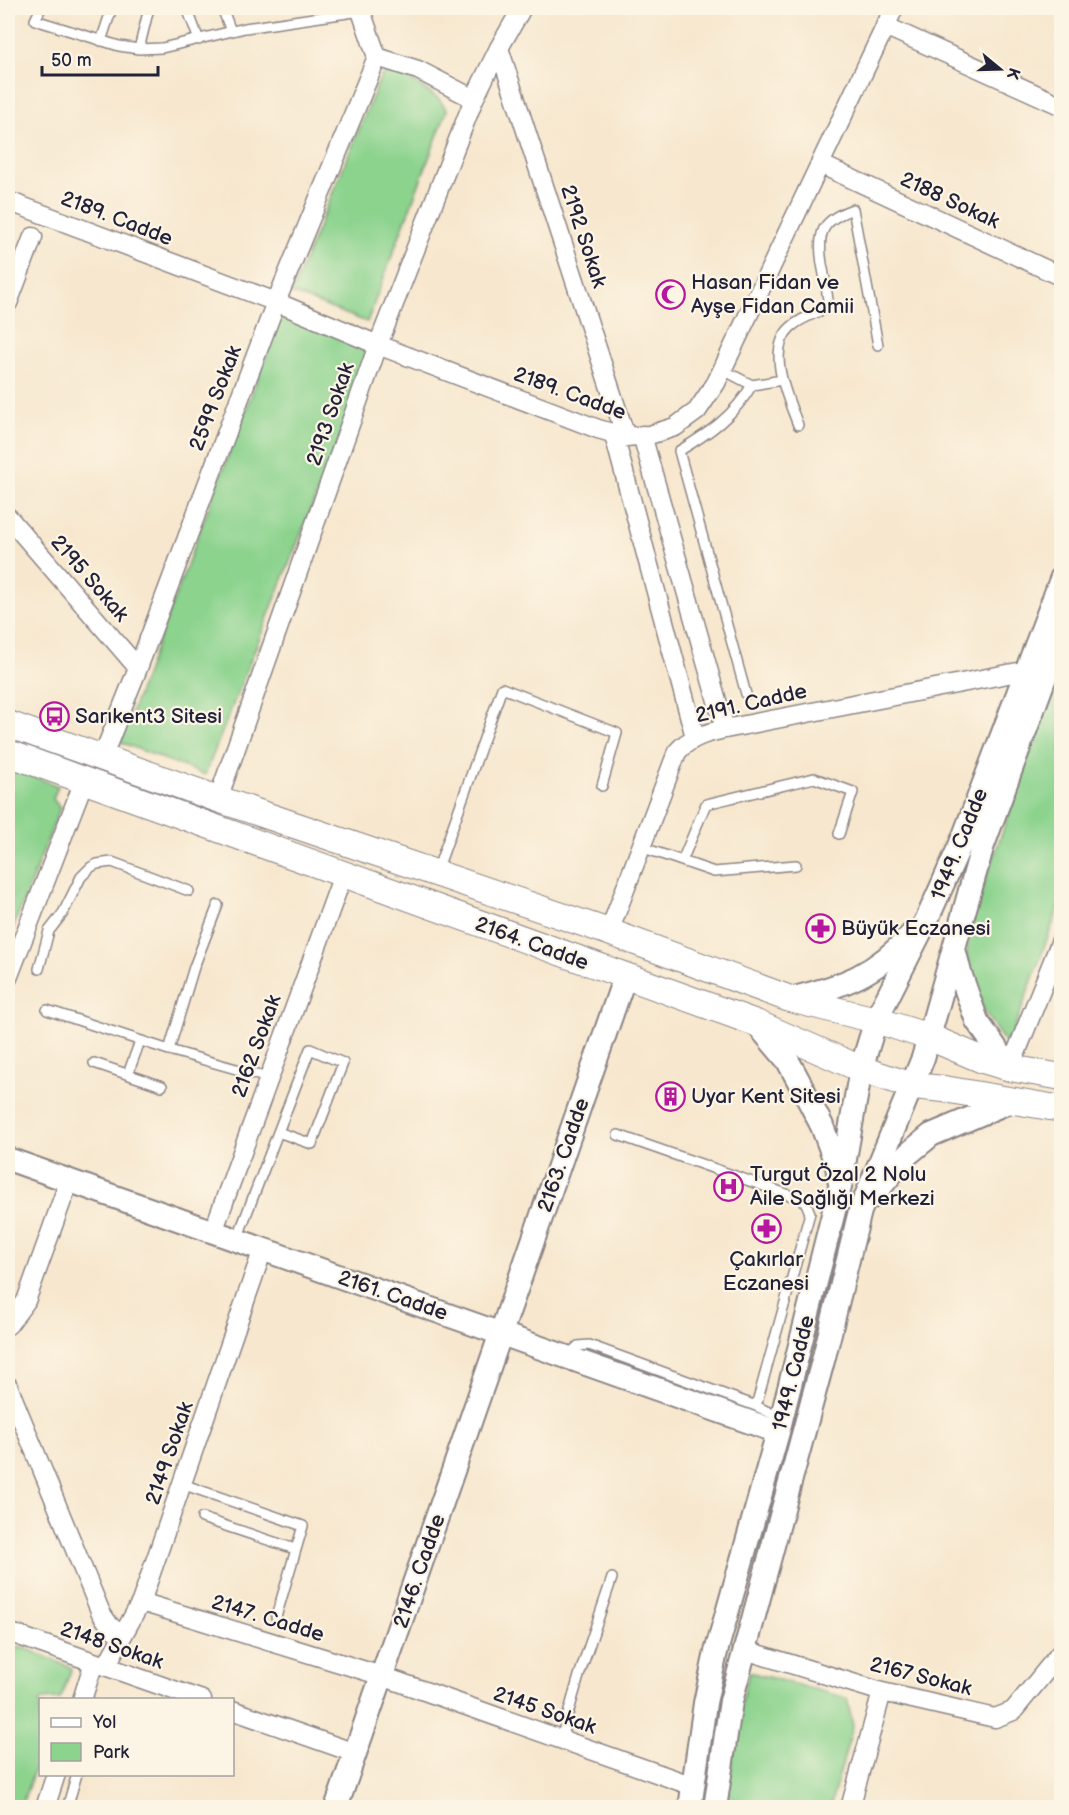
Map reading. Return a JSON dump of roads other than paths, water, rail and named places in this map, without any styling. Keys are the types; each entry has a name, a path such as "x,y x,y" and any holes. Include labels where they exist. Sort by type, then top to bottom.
{"main road":[{"name":"2164. Cadde","path":"8,724 218,799 609,932 790,999 876,1020 929,1037 956,1050 1010,1068 1062,1077"},
{"name":"2164. Cadde","path":"8,753 756,1023 861,1069 913,1086 1062,1109"}],"street":[{"name":"2193 Sokak","path":"218,799 378,345 474,99 522,8"},
{"name":"2189. Cadde","path":"8,201 276,302 378,345 627,436 675,428 697,411 723,370 894,8"},
{"path":"361,9 377,57 418,70 474,99"},
{"path":"885,26 1062,106"},
{"name":"2192 Sokak","path":"499,48 725,729"},
{"name":"2599 Sokak","path":"102,758 138,669 276,302 377,57"},
{"name":"2188 Sokak","path":"820,164 1062,277"},
{"path":"8,303 33,237"},
{"name":"2192 Sokak","path":"627,436 695,737"},
{"name":"2195 Sokak","path":"8,517 138,669"},
{"name":"1949. Cadde","path":"691,1797 705,1703 833,1218 861,1069 876,1020 928,917 962,841 1062,577"},
{"name":"1949. Cadde","path":"716,1798 731,1701 824,1357 860,1211 913,1086 982,848 1062,631"},
{"name":"2191. Cadde","path":"609,932 676,752 685,743 695,737 725,729 1028,670"},
{"path":"8,978 84,781"},
{"name":"2162 Sokak","path":"213,1232 343,875"},
{"path":"790,999 822,992 864,975 886,960 928,917"},
{"path":"1010,1068 1062,938"},
{"path":"953,946 977,1021 1010,1068"},
{"name":"2163. Cadde","path":"501,1334 625,976"},
{"path":"756,1023 788,1061 822,1126 837,1166 840,1187"},
{"path":"860,1211 908,1154 931,1135 1011,1101"},
{"name":"2161. Cadde","path":"8,1159 567,1357 780,1425"},
{"path":"8,1325 26,1301 69,1181"},
{"name":"2149 Sokak","path":"83,1698 100,1664 122,1636 141,1602 263,1250"},
{"name":"2146. Cadde","path":"336,1808 501,1334"},
{"path":"8,1386 101,1613 110,1626 122,1636"},
{"name":"2147. Cadde","path":"141,1602 382,1676"},
{"name":"2148 Sokak","path":"8,1632 196,1698"},
{"name":"2167 Sokak","path":"745,1650 882,1692 995,1718 1013,1711 1062,1651"},
{"name":"2145 Sokak","path":"382,1676 561,1739 691,1797"},
{"path":"850,1808 882,1692"},
{"path":"234,1711 355,1753"},
{"path":"45,1805 55,1776"},
{"path":"691,1797 716,1798"}],"lane":[{"path":"41,8 35,20 101,41 139,49 169,48 231,31 361,9"},
{"path":"101,41 112,8"},
{"path":"139,49 149,8"},
{"path":"187,8 199,40"},
{"path":"222,8 231,31"},
{"path":"798,425 782,380 778,351 784,335 796,322 830,307 820,248 821,234 835,216 853,209 878,345"},
{"path":"723,370 752,385 782,380"},
{"path":"746,694 679,451 716,428 738,407 752,385"},
{"path":"436,873 502,688 617,733 602,786"},
{"path":"682,861 706,804 814,778 853,792 839,834"},
{"path":"641,846 714,872 796,865"},
{"path":"39,969 49,931 63,913 81,877 91,867 112,862 189,891"},
{"path":"169,1050 195,967 218,905"},
{"path":"29,924 49,931"},
{"path":"48,1010 169,1050 268,1078"},
{"path":"128,1074 140,1041"},
{"path":"237,1240 309,1049 343,1063 312,1144 278,1132"},
{"path":"94,1063 162,1086"},
{"path":"618,1135 798,1198 806,1203 810,1213 756,1406"},
{"path":"810,1213 833,1218"},
{"path":"567,1357 573,1348 583,1344 589,1345 756,1406 780,1425"},
{"path":"182,1484 303,1526 276,1617"},
{"path":"202,1518 295,1549"},
{"path":"561,1739 579,1676 612,1578"},
{"path":"45,1805 65,1808 76,1776"}],"place":[{"name":"Hasan Fidan ve Ayşe Fidan Camii","path":"670,294"},
{"name":"Sarıkent3 Sitesi","path":"54,716"},
{"name":"Büyük Eczanesi","path":"820,928"},
{"name":"Uyar Kent Sitesi","path":"670,1096"},
{"name":"Turgut Özal 2 Nolu Aile Sağlığı Merkezi","path":"729,1186"},
{"name":"Çakırlar Eczanesi","path":"766,1228"}]}
